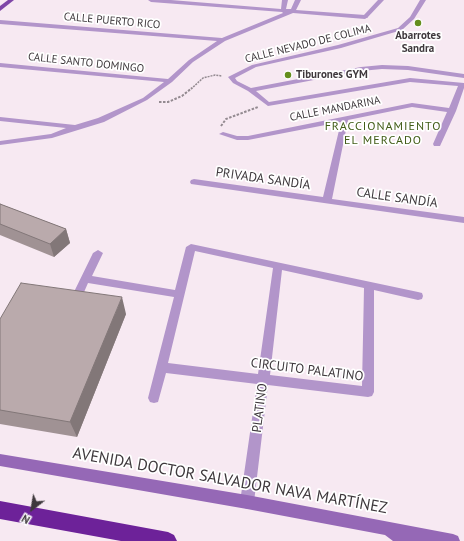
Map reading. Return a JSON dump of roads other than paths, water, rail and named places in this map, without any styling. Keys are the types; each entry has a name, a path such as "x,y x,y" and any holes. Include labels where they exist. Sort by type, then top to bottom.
{"highway":[{"path":"0,510 168,541"}],"main road":[{"path":"0,9 11,0"},
{"name":"AVENIDA DOCTOR SALVADOR NAVA MARTÍNEZ","path":"0,460 247,502 453,541"},
{"path":"353,522 389,531 407,541"}],"street":[{"path":"151,0 284,12 293,11 365,17 381,0"},
{"path":"284,12 285,0"},
{"path":"293,11 298,0"},
{"name":"CALLE NEVADO DE COLIMA","path":"250,90 234,82 232,77 254,66 339,47 400,29 412,18 423,0"},
{"path":"0,143 52,136 101,120 145,99 170,82 191,60 223,40 284,12"},
{"name":"CALLE PUERTO RICO","path":"0,22 223,40"},
{"name":"CALLE SANTO DOMINGO","path":"0,65 170,82"},
{"path":"250,90 361,69 382,67 408,68 464,76"},
{"path":"250,90 268,104 410,80 463,85 437,144"},
{"name":"CALLE MANDARINA","path":"223,134 237,138 248,138 412,105 452,111"},
{"path":"327,201 345,118"},
{"path":"0,120 76,127"},
{"name":"PRIVADA SANDÍA","path":"194,182 327,201"},
{"name":"CALLE SANDÍA","path":"327,201 464,220"},
{"path":"154,398 191,247 418,296"},
{"path":"77,296 98,252"},
{"name":"PLATINO","path":"247,502 278,266"},
{"path":"84,279 179,294"},
{"name":"CIRCUITO PALATINO","path":"162,367 368,392 369,285"}],"place":[{"name":"Abarrotes Sandra","path":"418,23"},
{"name":"Tiburones GYM","path":"288,75"}],"district":[{"name":"FRACCIONAMIENTO EL MERCADO","path":"383,134"}]}
